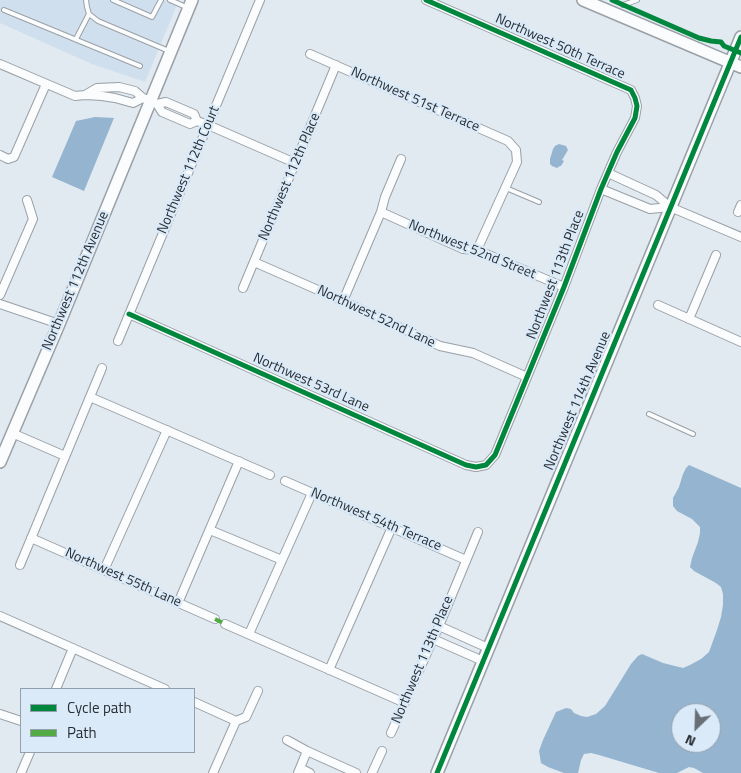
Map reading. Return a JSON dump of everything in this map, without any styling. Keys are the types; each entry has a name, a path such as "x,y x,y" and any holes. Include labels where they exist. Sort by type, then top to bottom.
{"street":[{"name":"Northwest 112th Court","path":"118,340 260,0"},
{"name":"Northwest 50th Terrace","path":"426,0 631,90"},
{"path":"583,0 736,65"},
{"name":"Northwest 112th Avenue","path":"0,462 59,324 190,4"},
{"name":"Northwest 114th Avenue","path":"436,773 670,207 736,65 741,37"},
{"name":"Northwest 51st Terrace","path":"310,54 508,142 516,150 517,162 505,187"},
{"path":"0,64 75,96 102,96 133,103 166,102 194,114 197,121 295,164"},
{"name":"Northwest 112th Place","path":"243,288 336,65"},
{"path":"0,155 8,159 14,157 46,84"},
{"path":"84,95 97,88 119,87 135,91 150,101"},
{"name":"Northwest 113th Place","path":"486,465 495,455 564,287 601,189 617,152 635,118 637,106 631,90"},
{"path":"343,301 381,212 385,197 401,159"},
{"path":"608,173 656,195 670,207 741,237"},
{"path":"477,250 505,187"},
{"path":"601,189 650,209 670,207"},
{"path":"0,295 32,219 28,200"},
{"name":"Northwest 52nd Street","path":"381,212 463,249 477,250 564,287"},
{"path":"689,319 716,255"},
{"name":"Northwest 52nd Lane","path":"254,262 440,346 473,353 527,378"},
{"path":"0,304 59,324"},
{"path":"658,305 741,342"},
{"name":"Northwest 53rd Lane","path":"129,314 466,464 476,467 486,465"},
{"path":"20,565 102,368"},
{"path":"90,397 270,475"},
{"path":"104,570 167,430"},
{"path":"12,433 65,456"},
{"path":"178,603 240,462"},
{"name":"Northwest 54th Terrace","path":"285,481 466,560"},
{"path":"249,634 312,493"},
{"path":"329,670 392,527"},
{"path":"210,530 282,560"},
{"name":"Northwest 113th Place","path":"391,734 478,532"},
{"name":"Northwest 55th Lane","path":"31,538 215,619"},
{"path":"0,617 163,688"},
{"path":"225,624 404,703"},
{"path":"439,626 488,648"},
{"path":"433,639 483,661"},
{"path":"56,688 73,648"},
{"path":"141,688 145,680"},
{"path":"213,773 236,721 246,717 258,691"},
{"path":"195,702 236,721"},
{"path":"0,714 20,721"},
{"path":"287,740 356,773"},
{"path":"307,751 299,770 310,773"},
{"path":"372,773 382,751"},
{"path":"21,773 30,753"}],"lane":[{"path":"86,0 89,14 98,21 171,51"},
{"path":"112,0 152,17 161,0"},
{"path":"170,0 190,4"},
{"path":"623,4 637,0"},
{"path":"4,10 140,66"},
{"path":"76,39 89,14"},
{"path":"102,96 103,87"},
{"path":"505,187 539,202"},
{"path":"649,414 693,434"}],"shaded area":[{"path":"0,0 179,0 145,82 92,64 0,23"}],"water":[{"path":"95,117 114,118 84,191 52,177 76,121"},
{"path":"559,144 566,146 568,150 561,166 557,168 550,164 550,159 553,149"},
{"path":"689,465 741,488 741,773 703,773 689,767 677,773 659,773 591,753 584,754 578,773 564,773 548,767 541,763 539,751 556,712 566,708 581,716 587,717 596,714 605,706 631,664 642,654 663,663 683,668 701,659 709,652 721,617 723,594 721,587 690,567 698,542 700,527 673,506 673,498"}],"marked path":[{"path":"215,619 225,624"}],"cycle path":[{"path":"129,314 466,465 476,467 486,465 495,455 564,287 601,189 617,152 635,118 637,106 631,90 426,0"},
{"path":"612,0 699,38 721,42 724,46 741,53"},
{"path":"437,773 741,37"}]}
